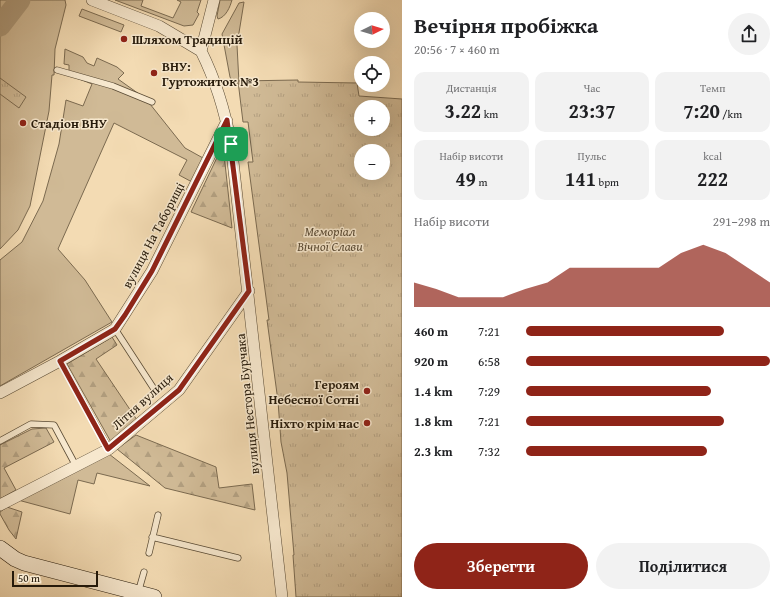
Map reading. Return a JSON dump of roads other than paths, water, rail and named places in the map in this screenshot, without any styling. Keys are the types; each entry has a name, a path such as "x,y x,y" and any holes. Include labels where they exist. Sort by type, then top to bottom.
{"street":[{"path":"92,0 159,26 201,51 214,0"},
{"name":"вулиця Нестора Бурчака","path":"201,51 214,76 227,120 249,291 282,597"},
{"name":"вулиця На Таборищі","path":"0,393 60,361 115,329 152,271 227,120"},
{"name":"Літня вулиця","path":"0,505 76,467 108,449 179,390 249,291"},
{"path":"0,548 24,563 154,597"}],"lane":[{"path":"57,70 113,86 152,102"},
{"path":"115,329 156,392"},
{"path":"60,361 108,449"},
{"path":"0,441 31,424 54,425 76,467"},
{"path":"149,553 158,514"},
{"path":"152,538 238,558"},
{"path":"138,593 144,572"}],"waterway":[{"path":"0,26 20,0"}],"place":[{"name":"Шляхом Традицій","path":"124,39"},
{"name":"ВНУ: Гуртожиток №3","path":"154,73"},
{"name":"Стадіон ВНУ","path":"23,123"},
{"name":"Героям Небесної Сотні","path":"367,391"},
{"name":"Ніхто крім нас","path":"367,423"}],"park label":[{"name":"Меморіал Вічної Слави","path":"330,238"}]}
